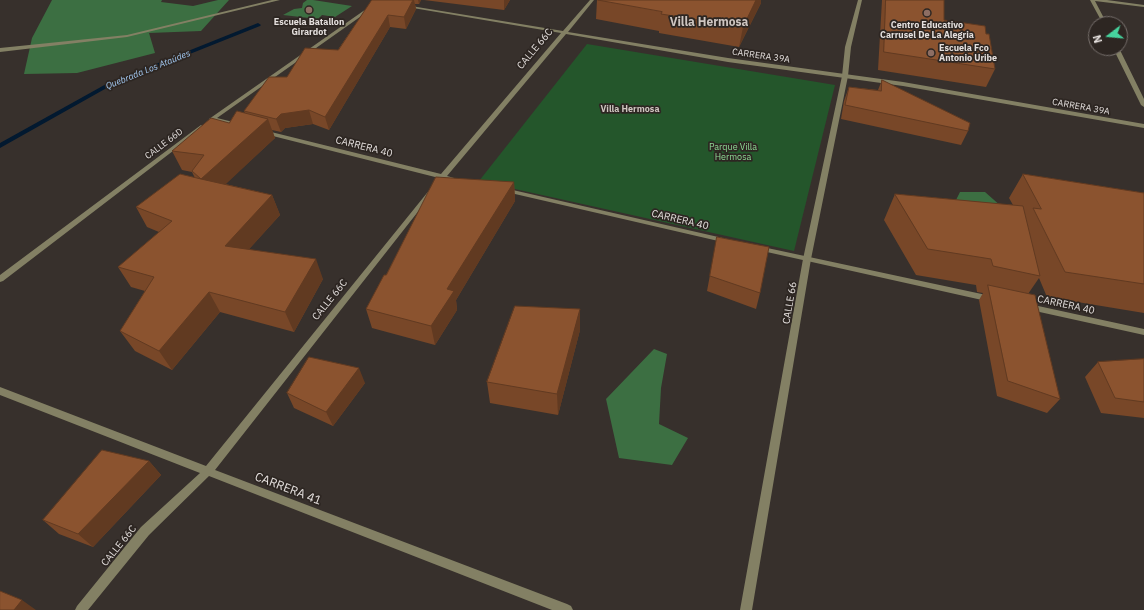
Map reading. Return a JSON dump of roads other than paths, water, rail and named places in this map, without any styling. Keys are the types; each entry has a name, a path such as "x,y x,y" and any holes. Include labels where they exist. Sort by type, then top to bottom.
{"street":[{"path":"0,50 127,36 278,0"},
{"name":"CALLE 66C","path":"81,610 145,531 207,472 442,177 592,0"},
{"name":"CALLE 66","path":"746,610 808,259 845,76 848,47 860,0"},
{"path":"1092,0 1101,16"},
{"path":"1096,0 1144,6"},
{"path":"379,1 388,3"},
{"name":"CALLE 66D","path":"0,279 213,119 379,1"},
{"name":"CARRERA 39A","path":"403,5 728,60 910,85 1144,126"},
{"path":"1120,56 1144,105"},
{"path":"213,119 236,124"},
{"name":"CARRERA 40","path":"259,130 456,180"},
{"name":"CARRERA 40","path":"500,189 733,243"},
{"path":"748,246 999,301"},
{"name":"CARRERA 40","path":"1022,306 1144,332"},
{"name":"CARRERA 41","path":"0,391 567,610"}],"waterway":[{"name":"Quebrada Los Ataúdes","path":"0,146 110,84 258,25"}],"place":[{"name":"Escuela Batallon Girardot","path":"309,10"},
{"name":"Centro Educativo Carrusel De La Alegria","path":"927,13"},
{"name":"Escuela Fco Antonio Uribe","path":"931,53"}],"district":[{"name":"Villa Hermosa","path":"709,23"},
{"name":"Villa Hermosa","path":"630,109"}],"park label":[{"name":"Parque Villa Hermosa","path":"733,152"}]}
